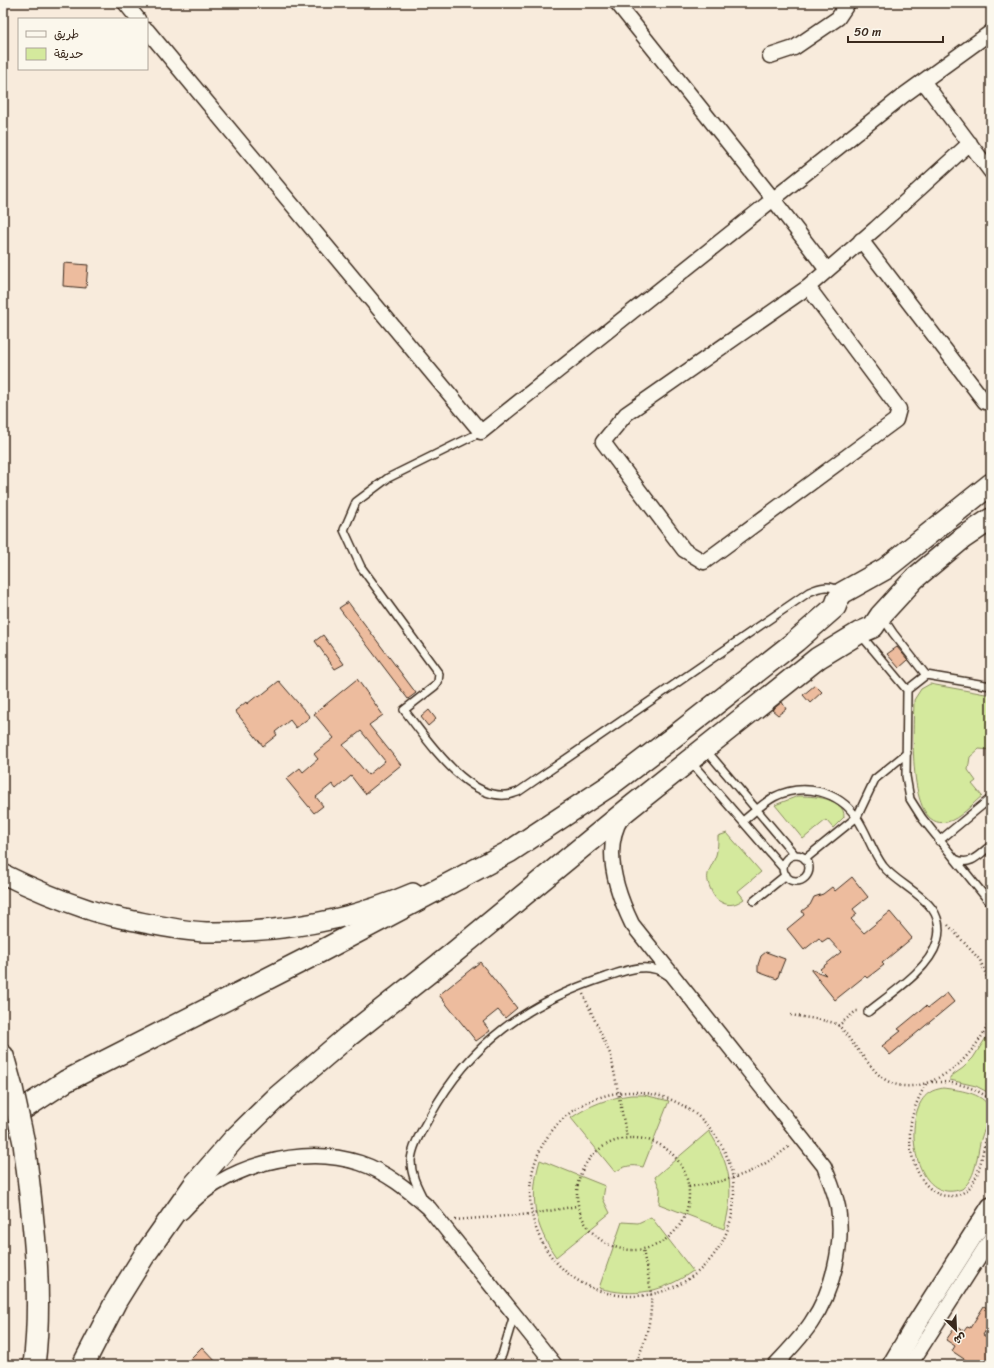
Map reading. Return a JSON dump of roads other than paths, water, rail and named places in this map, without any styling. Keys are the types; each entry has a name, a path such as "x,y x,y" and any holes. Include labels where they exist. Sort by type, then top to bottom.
{"main road":[{"path":"3,1122 66,1082 312,956 508,852 609,786 671,740 796,640 844,596 884,569 991,484"},
{"path":"83,1365 116,1302 144,1256 194,1185 234,1139 277,1097 346,1038 451,955 627,810 818,658 859,633 873,627 881,615 915,578 964,538 991,519"},
{"path":"844,596 870,590 875,594 881,607 881,615"},
{"path":"844,596 839,622 848,630 859,633"},
{"path":"3,1056 12,1088 24,1143 34,1218 36,1282 34,1365"}],"street":[{"path":"124,3 137,18"},
{"path":"617,3 773,199 827,270"},
{"path":"770,56 794,48 800,44 838,18 848,3"},
{"path":"148,31 481,432 923,81 989,37"},
{"path":"923,81 991,172"},
{"path":"970,143 991,156"},
{"path":"808,287 899,409 896,420 704,562 684,550 603,442 626,414 808,287 970,143"},
{"path":"861,240 985,402"},
{"path":"627,810 616,826 613,841 613,862 622,903 632,924 678,984 824,1166 832,1185 838,1207 840,1232 838,1253 833,1276 811,1323 775,1365"},
{"path":"3,874 43,893 91,911 149,924 205,932 266,930 325,921 385,905 508,852"},
{"path":"144,1256 184,1210 208,1190 234,1174 261,1164 288,1157 318,1156 341,1158 361,1163 383,1173 404,1187 429,1208 555,1365"},
{"path":"892,1365 915,1326 991,1207"},
{"path":"910,1365 991,1238"}],"lane":[{"path":"481,432 388,478 356,502 344,530 361,567 439,674 438,682 435,686 404,710 437,752 457,774 488,793 500,796 518,792 809,592 819,588 829,587 836,589 844,596"},
{"path":"881,615 893,634 926,675 991,686"},
{"path":"859,633 907,690 907,787 910,799 922,818 991,904"},
{"path":"907,690 926,675"},
{"path":"806,859 857,817 875,780 907,753"},
{"path":"697,754 757,809 795,855 806,859"},
{"path":"697,754 743,821 784,872 796,881 804,877 808,869 806,859"},
{"path":"743,821 774,797 785,792 811,790 825,792 838,798 848,806 857,817 883,865 900,882 928,901 935,915 938,933 932,954 915,973 868,1012"},
{"path":"940,841 991,798"},
{"path":"954,859 960,862 970,861 991,845"},
{"path":"754,901 784,872 787,858 795,855"},
{"path":"429,1208 414,1181 411,1160 413,1149 439,1099 484,1044 509,1023 541,1003 578,986 613,974 646,967 655,968 664,972 678,984"},
{"path":"496,1365 502,1355 514,1315"}]}
